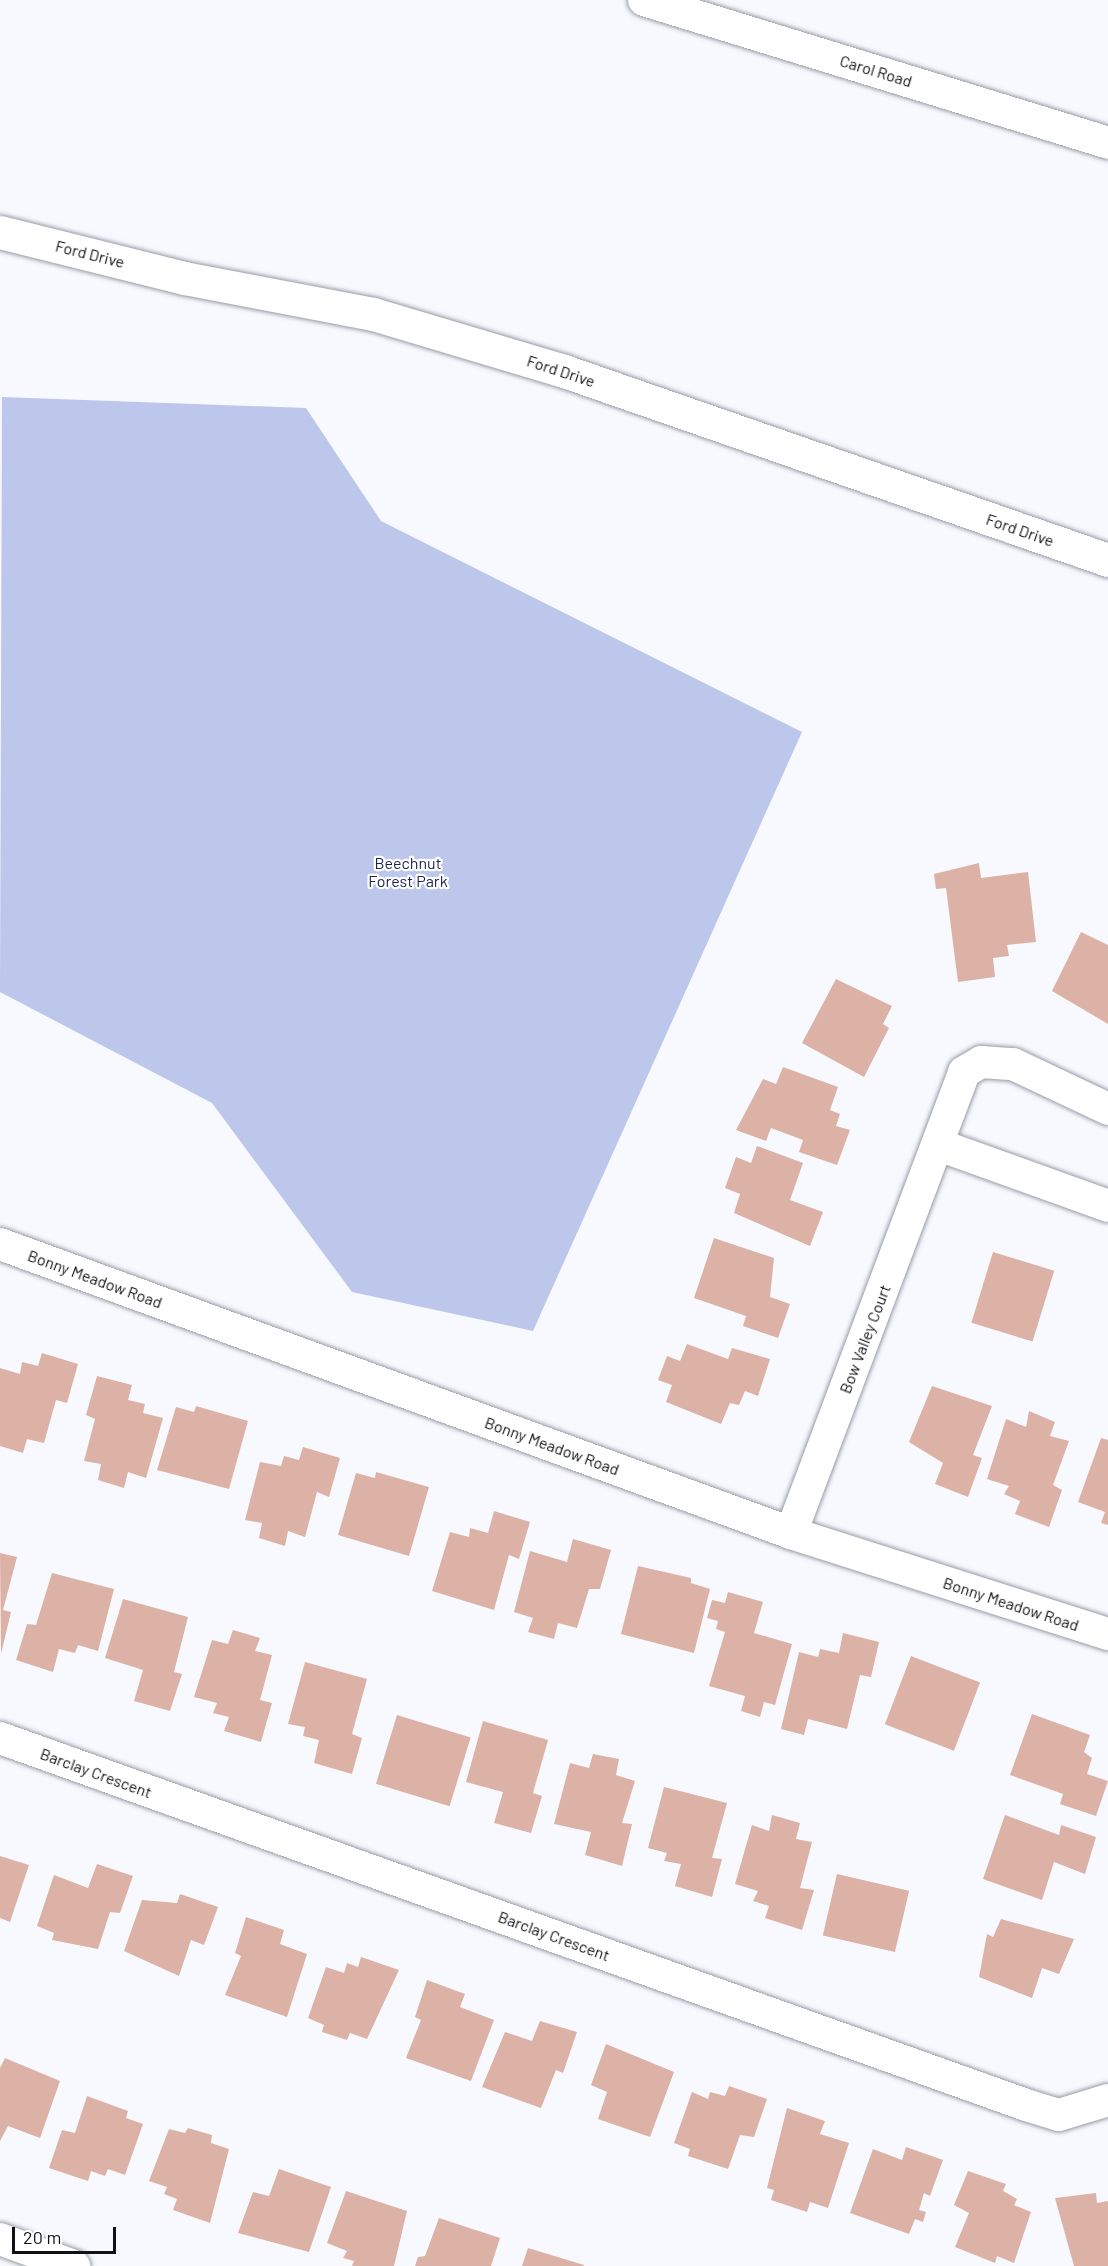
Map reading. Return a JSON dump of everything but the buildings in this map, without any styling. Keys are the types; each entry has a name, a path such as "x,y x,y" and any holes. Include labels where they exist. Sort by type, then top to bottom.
{"main road":[{"name":"Ford Drive","path":"0,231 184,278 373,314 564,371 1108,560"}],"street":[{"name":"Carol Road","path":"644,0 1108,143"},
{"name":"Bow Valley Court","path":"791,1533 939,1145 953,1088 964,1072 981,1062 1013,1064 1108,1109"},
{"path":"939,1145 1108,1206"},
{"name":"Bonny Meadow Road","path":"0,1244 791,1533 1108,1634"},
{"name":"Barclay Crescent","path":"0,1738 1026,2105 1059,2115 1108,2100"},
{"path":"0,2240 74,2266"}],"green space":[{"name":"Beechnut Forest Park","path":"2,397 306,408 381,521 802,732 533,1331 352,1292 212,1103 0,992"}]}
